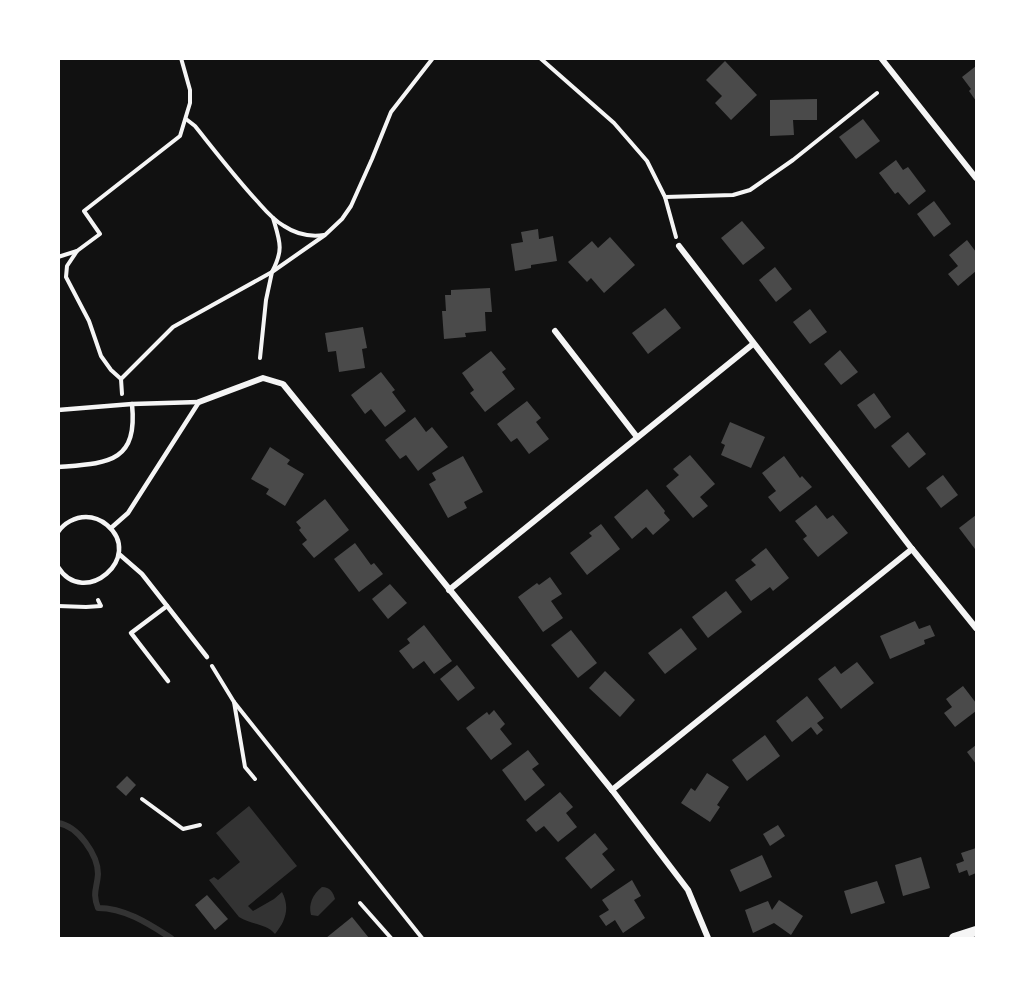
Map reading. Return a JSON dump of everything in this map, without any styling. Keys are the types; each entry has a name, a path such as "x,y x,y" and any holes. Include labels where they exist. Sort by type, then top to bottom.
{"street":[{"path":"881,58 976,178"},
{"path":"679,246 912,549 976,628"},
{"path":"555,331 637,437"},
{"path":"450,590 753,344"},
{"path":"199,402 263,378 284,384 612,790 688,890 708,939"},
{"path":"612,790 912,549"},
{"path":"954,939 976,931"}],"lane":[{"path":"58,410 199,402"},
{"path":"111,528 128,513 199,402"},
{"path":"58,467 106,462 122,452 132,437 134,421 132,404"},
{"path":"58,532 69,521 80,517 91,517 111,528 118,542 119,554 111,571 102,579 92,582 80,582 59,570"},
{"path":"119,554 142,574 207,657"},
{"path":"167,606 131,633 168,681"}],"path":[{"path":"58,257 77,251 100,234 84,210 180,136 186,119 190,90 181,58"},
{"path":"121,379 173,327 272,272 325,235 342,219 351,206 391,112 433,58"},
{"path":"540,58 624,133 647,161 665,197 679,246"},
{"path":"665,197 733,195 750,190 793,160 878,93"},
{"path":"186,119 195,126 246,189 273,218 298,233 312,237 325,235"},
{"path":"260,358 266,300 272,272 280,256 279,240 273,218"},
{"path":"77,251 67,266 66,277 89,321 101,356 121,379 122,394"},
{"path":"58,277 66,277"},
{"path":"58,606 100,606 98,600"},
{"path":"217,675 234,702 422,939"},
{"path":"234,702 245,767 255,779"},
{"path":"142,799 183,829 200,825"},
{"path":"360,903 391,939"}],"shaded area":[{"path":"249,806 297,866 248,906 253,911 282,892 286,903 286,914 275,934 267,928 239,917 209,880 214,877 218,880 240,862 216,833"},
{"path":"322,887 331,890 335,899 318,916 311,915 312,900"}],"building":[{"path":"725,61 757,95 731,120 715,103 722,96 706,80"},
{"path":"976,66 976,101 962,77"},
{"path":"817,99 817,120 793,120 794,135 770,136 770,100"},
{"path":"863,119 880,141 856,159 839,137"},
{"path":"896,160 903,170 908,167 926,191 909,205 898,192 895,194 879,173"},
{"path":"934,201 951,224 934,237 917,214"},
{"path":"742,221 765,248 743,265 721,238"},
{"path":"538,229 539,239 553,236 557,261 531,265 531,268 515,271 511,244 523,242 521,232"},
{"path":"610,237 635,265 604,293 591,278 587,282 568,262 592,241 598,248"},
{"path":"967,240 976,252 976,271 958,286 948,274 958,266 949,255"},
{"path":"775,267 792,289 776,302 759,280"},
{"path":"490,288 492,312 485,312 486,331 465,333 466,337 444,339 442,311 446,311 445,295 451,295 451,290"},
{"path":"665,308 681,328 648,354 632,333"},
{"path":"810,309 827,332 810,344 793,322"},
{"path":"363,327 367,348 362,349 365,368 339,372 336,351 328,352 325,333"},
{"path":"840,350 858,372 841,385 824,364"},
{"path":"491,351 506,369 502,372 515,389 485,412 470,393 474,390 462,373"},
{"path":"381,372 395,390 392,392 406,411 385,427 371,409 365,414 351,395"},
{"path":"874,393 891,417 875,429 857,405"},
{"path":"527,401 541,418 536,422 549,439 529,454 517,438 511,442 497,424"},
{"path":"415,417 426,432 432,427 448,447 418,471 406,455 400,459 385,440"},
{"path":"730,422 765,437 751,468 721,455 725,445 721,443"},
{"path":"908,432 926,454 909,468 891,446"},
{"path":"270,447 290,460 287,464 304,474 285,506 266,494 269,489 251,479"},
{"path":"690,455 715,484 700,497 708,506 693,518 666,486 679,475 673,469"},
{"path":"463,456 483,492 464,502 467,508 448,518 429,484 436,480 432,473"},
{"path":"784,456 800,478 802,476 812,487 780,512 768,497 776,491 762,473"},
{"path":"943,475 958,495 941,508 926,488"},
{"path":"647,489 670,520 653,535 646,527 632,539 614,517"},
{"path":"325,499 349,530 314,558 302,544 307,540 296,522"},
{"path":"816,505 827,519 833,515 848,533 818,557 803,539 807,536 795,521"},
{"path":"976,515 976,548 975,549 959,528"},
{"path":"601,524 620,549 587,575 570,553 592,536 589,533"},
{"path":"355,543 371,565 374,563 383,574 359,592 334,559"},
{"path":"766,548 789,578 773,591 770,587 751,601 735,580 756,565 751,560"},
{"path":"550,577 562,594 551,601 563,618 543,632 518,597 537,583 539,585"},
{"path":"390,584 407,603 388,619 372,599"},
{"path":"726,591 742,612 708,638 692,617"},
{"path":"915,621 919,629 930,625 935,636 924,640 925,644 890,659 880,636"},
{"path":"424,625 452,661 434,674 424,661 413,669 399,651 410,643 407,639"},
{"path":"681,628 697,649 665,674 648,653"},
{"path":"571,630 597,663 578,678 551,645"},
{"path":"857,662 874,683 841,709 818,679 835,666 841,674"},
{"path":"457,665 475,688 458,701 440,679"},
{"path":"605,671 635,700 620,717 589,688"},
{"path":"963,686 976,703 976,711 955,727 944,713 952,707 946,699"},
{"path":"807,696 824,718 817,723 823,730 817,735 811,727 792,742 776,721"},
{"path":"494,710 505,724 500,729 512,744 491,760 466,728 487,712 489,715"},
{"path":"765,735 780,756 747,781 732,760"},
{"path":"976,745 976,764 967,752"},
{"path":"528,750 539,764 532,769 545,785 525,801 502,770"},
{"path":"707,773 729,787 717,805 720,807 710,822 681,803 691,788 695,791"},
{"path":"127,776 136,785 126,796 116,787"},
{"path":"560,792 573,807 566,813 577,827 558,842 544,826 536,832 526,820"},
{"path":"778,825 785,836 770,846 763,834"},
{"path":"595,833 608,849 602,854 615,870 591,889 565,858"},
{"path":"976,848 976,873 969,876 967,870 959,873 956,864 964,861 961,853"},
{"path":"762,855 772,877 740,892 730,870"},
{"path":"921,857 930,888 903,896 895,865"},
{"path":"632,880 641,896 634,900 645,918 623,933 615,920 606,926 599,916 609,910 602,900"},
{"path":"877,881 885,903 851,914 844,891"},
{"path":"207,895 228,919 215,930 195,905"},
{"path":"779,900 803,916 791,935 774,923 753,933 745,910 768,901 772,910"},
{"path":"352,917 369,938 326,938"}],"waterway":[{"path":"58,823 79,835 95,858 98,874 95,894 98,908 127,914 171,938"}]}
